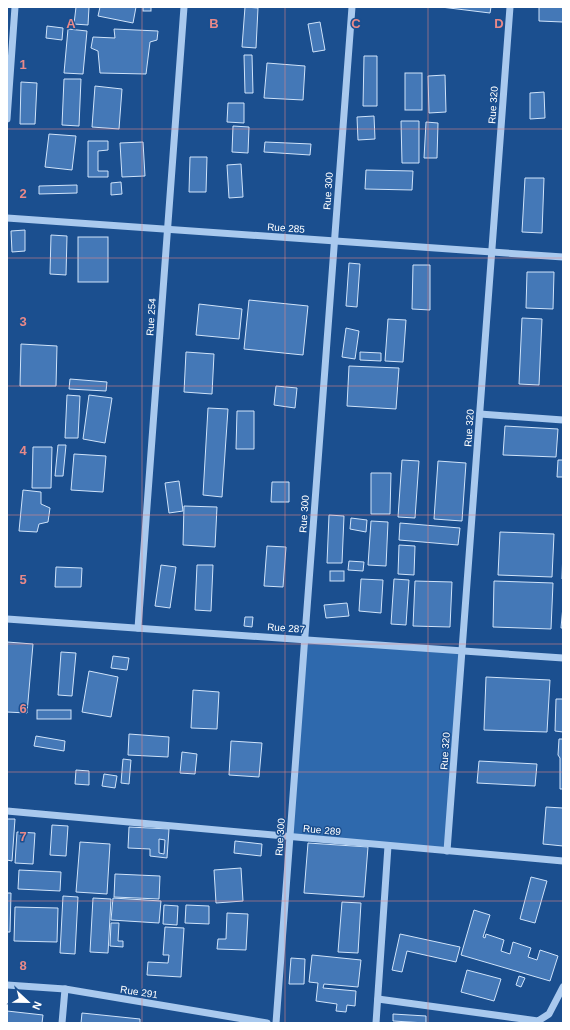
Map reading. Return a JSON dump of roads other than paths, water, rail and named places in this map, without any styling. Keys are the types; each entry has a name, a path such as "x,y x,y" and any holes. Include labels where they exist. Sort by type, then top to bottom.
{"street":[{"path":"7,119 15,7"},
{"name":"Rue 254","path":"138,628 184,7"},
{"name":"Rue 300","path":"276,1023 352,7"},
{"name":"Rue 320","path":"447,851 510,7"},
{"name":"Rue 285","path":"7,218 563,257"},
{"path":"480,414 563,420"},
{"name":"Rue 287","path":"7,619 563,658"},
{"name":"Rue 289","path":"7,812 563,861"},
{"path":"376,1023 388,846"},
{"name":"Rue 291","path":"7,985 65,989 267,1023"},
{"path":"378,999 538,1021 550,1014 563,987"},
{"path":"62,1023 65,989"}]}
